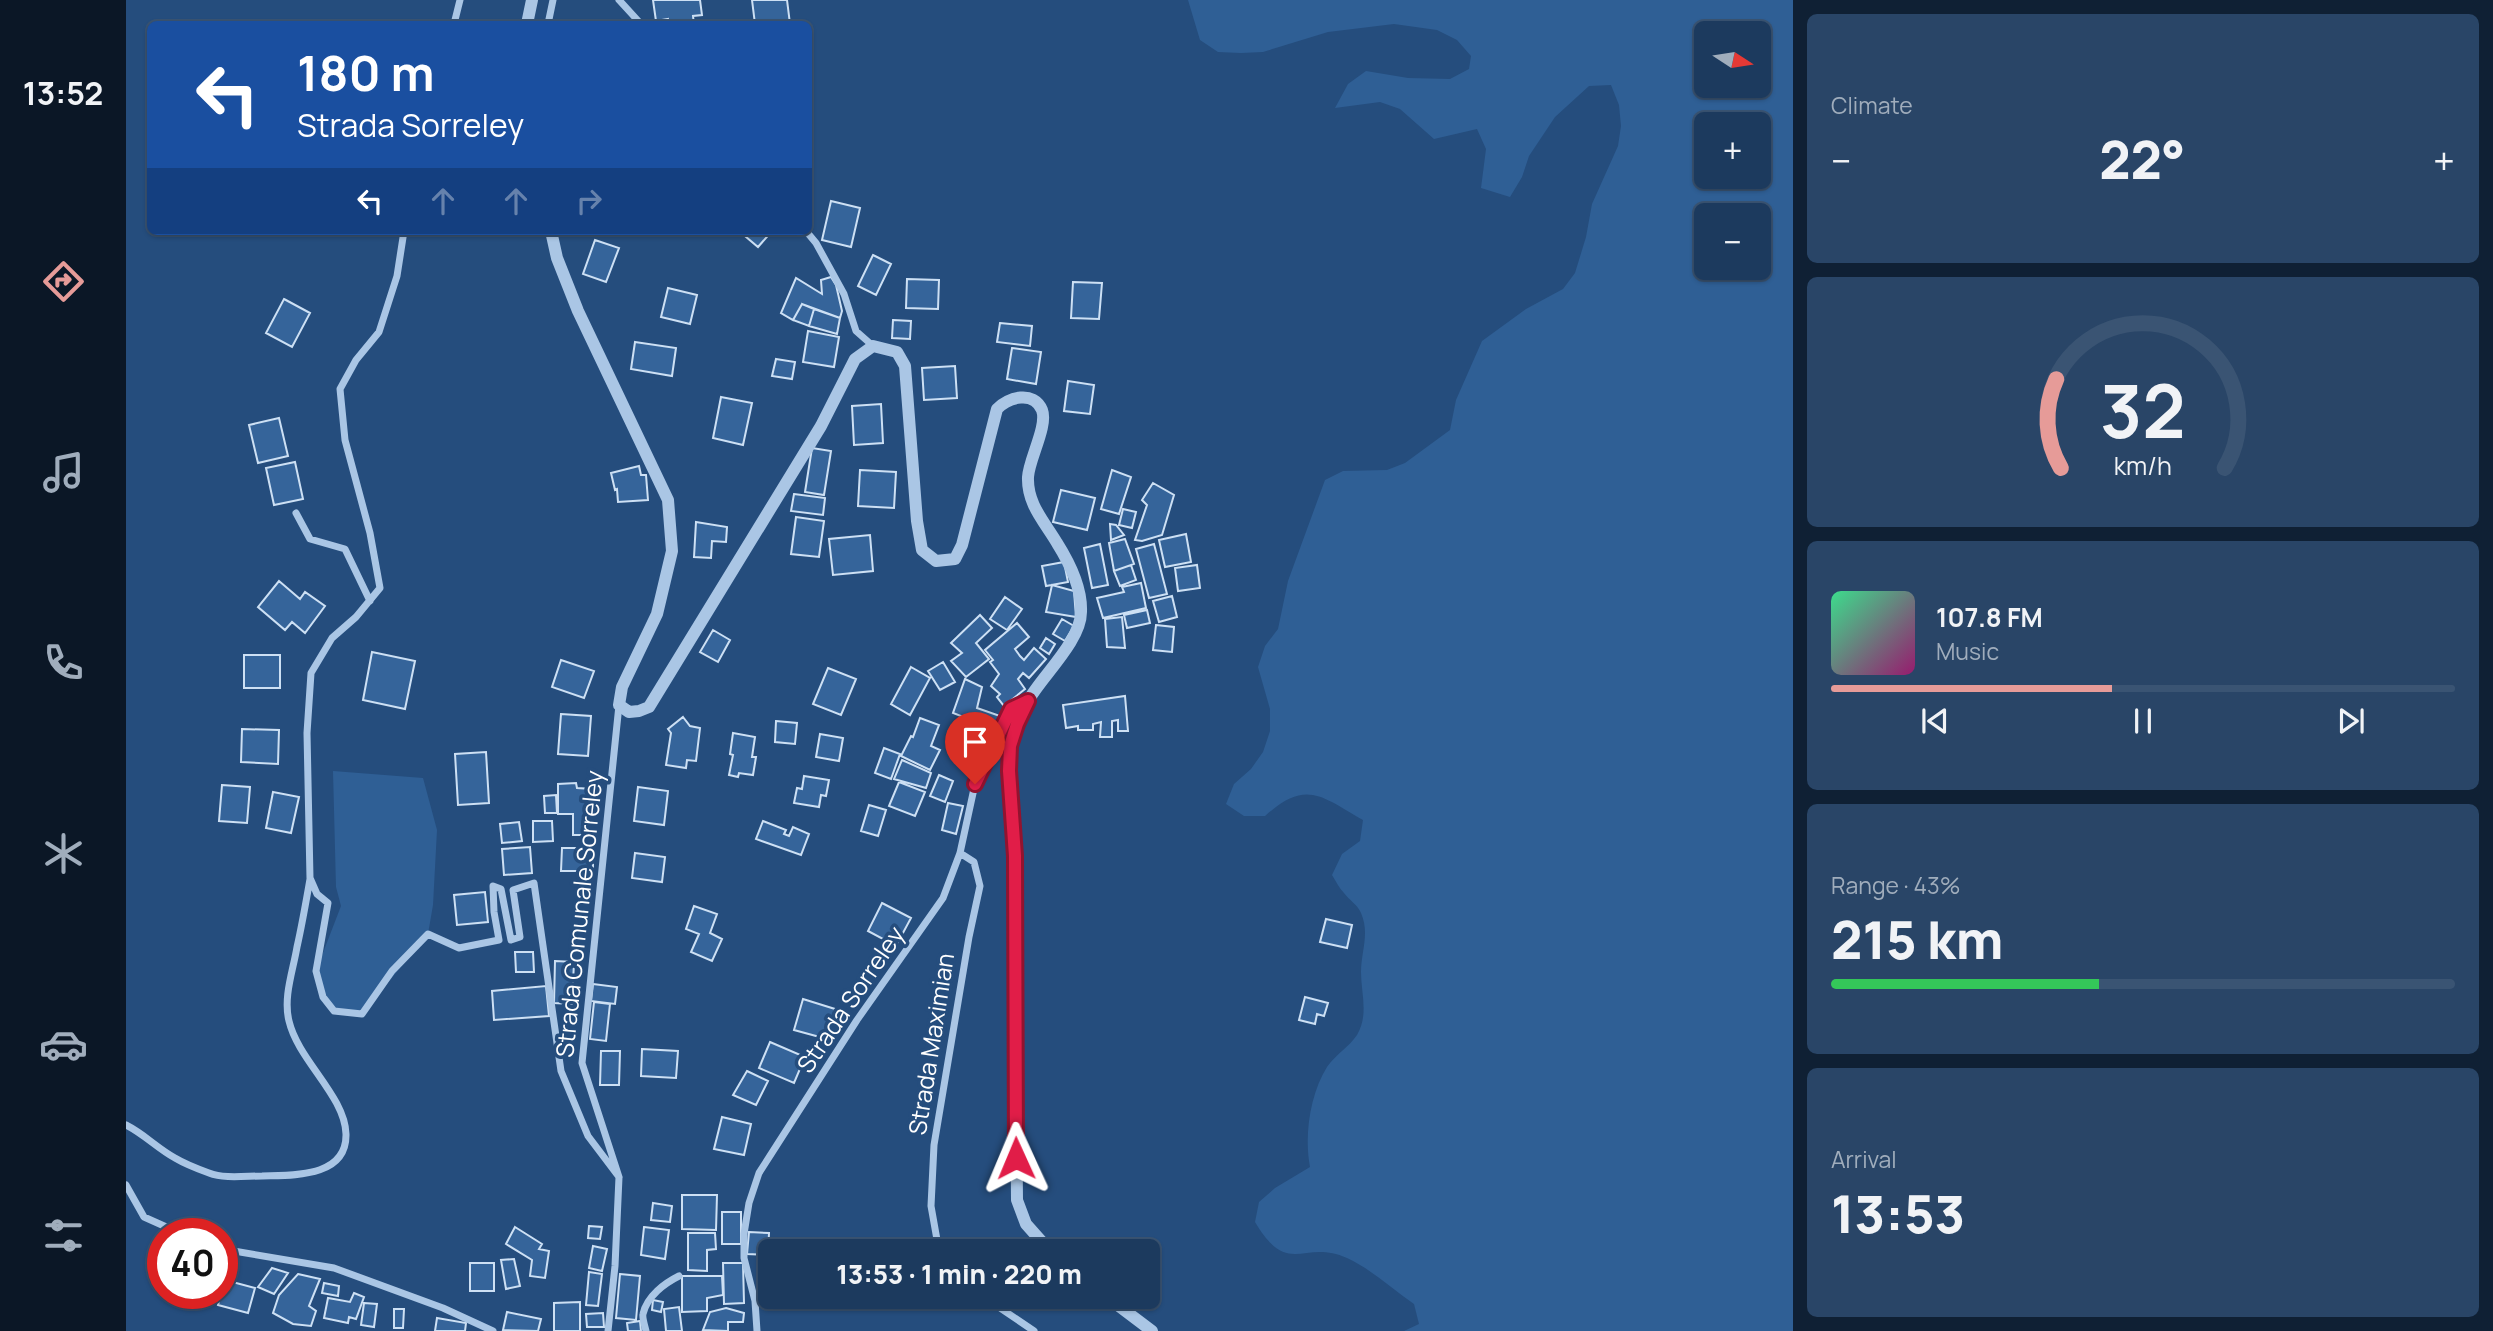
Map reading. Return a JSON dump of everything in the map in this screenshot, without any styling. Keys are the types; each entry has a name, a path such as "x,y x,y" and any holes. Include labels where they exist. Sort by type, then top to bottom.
{"street":[{"path":"455,21 460,0"},
{"path":"528,21 532,0"},
{"path":"549,21 553,0"},
{"path":"619,0 638,21"},
{"path":"126,1125 139,1131 175,1158 212,1175 237,1177 312,1174 332,1164 343,1152 346,1135 342,1116 324,1083 303,1055 288,1020 288,988 310,878 307,733 311,673 332,638 380,589 370,533 345,440 340,388 356,360 379,332 397,276 403,235"},
{"path":"552,235 557,258 578,311 668,500 671,551 657,614 622,687 620,705 629,712 649,707 821,426 855,359 873,346"},
{"path":"809,235 844,293 856,331 873,346 897,352 905,366 917,521 922,550 936,561 955,559 962,545 997,409 1003,402 1020,397 1036,403 1042,411 1042,422 1028,475 1029,493 1038,517 1057,543 1073,573 1082,610 1077,632 1028,701 1010,746 1009,771 1015,856 1017,1200 1026,1224 1039,1239"},
{"path":"296,513 310,539 345,549 370,601"},
{"name":"Strada Sorreley","path":"757,1331 755,1301 744,1258 744,1234 749,1203 759,1173 857,1020 943,898 960,853 975,784 1011,709 1028,701"},
{"name":"Strada Comunale Sorreley","path":"608,1331 615,1266 619,1177 582,1063 620,705"},
{"name":"Strada Maximian","path":"937,1239 931,1206 934,1145 979,886 974,862 960,853"},
{"path":"310,878 317,894 328,902 316,971 323,997 334,1012 362,1014 392,971 428,934 459,948 499,940 494,912 494,886 501,889 511,940 520,937 513,890 534,883 561,1071 588,1136 619,1177"},
{"path":"126,1185 147,1218"},
{"path":"238,1252 334,1268 443,1308 493,1331"},
{"path":"646,1331 643,1314 653,1296 665,1283 679,1276"},
{"path":"1002,1309 1034,1331"},
{"path":"1123,1309 1152,1331"}],"shaded area":[{"path":"1188,0 1793,0 1793,1331 1404,1331 1419,1324 1414,1304 1347,1258 1332,1253 1297,1254 1278,1249 1255,1222 1259,1202 1275,1188 1310,1167 1308,1129 1316,1090 1327,1067 1357,1035 1363,1020 1364,1004 1361,972 1364,921 1360,910 1342,891 1332,875 1342,854 1360,841 1363,820 1314,795 1292,798 1265,816 1244,816 1226,804 1234,784 1251,769 1263,752 1270,731 1270,709 1258,667 1265,646 1278,629 1288,581 1325,480 1343,471 1387,470 1405,463 1450,430 1456,400 1482,341 1526,309 1563,289 1575,273 1592,204 1618,146 1621,126 1619,105 1611,85 1589,86 1555,117 1529,156 1522,177 1510,197 1481,188 1486,149 1477,129 1434,139 1400,109 1380,102 1335,108 1348,84 1366,71 1408,78 1450,79 1469,69 1471,56 1457,40 1437,30 1394,24 1328,32 1263,52 1218,52 1200,40"},
{"path":"333,771 423,778 437,830 433,905 428,934 362,1014 334,1011 323,997 316,971 341,906 336,887"}],"building":[{"path":"653,0 700,0 702,15 693,16 694,21 656,21"},
{"path":"752,0 787,0 790,21 755,21"},
{"path":"831,201 860,208 851,247 822,240"},
{"path":"744,235 768,235 758,247"},
{"path":"595,240 619,248 606,282 583,274"},
{"path":"873,255 891,264 876,295 858,286"},
{"path":"831,277 836,285 842,311 840,318 802,304 793,320 781,313 796,278 822,294 821,280"},
{"path":"907,279 939,280 938,309 906,308"},
{"path":"1073,282 1102,283 1099,319 1071,318"},
{"path":"668,288 697,295 690,324 661,317"},
{"path":"284,299 310,313 292,347 266,333"},
{"path":"802,304 814,309 809,326 793,320"},
{"path":"814,309 840,318 837,334 809,326"},
{"path":"893,320 911,321 910,339 892,338"},
{"path":"1000,323 1032,326 1030,346 997,342"},
{"path":"808,331 839,337 834,367 803,362"},
{"path":"635,342 676,348 672,376 631,369"},
{"path":"1012,348 1041,352 1036,384 1007,379"},
{"path":"776,359 795,362 792,379 772,376"},
{"path":"955,366 957,398 924,400 922,368"},
{"path":"1068,381 1094,385 1090,414 1064,411"},
{"path":"721,397 752,403 743,445 713,438"},
{"path":"881,404 883,443 854,445 852,406"},
{"path":"279,418 288,456 258,463 249,425"},
{"path":"812,448 831,451 824,495 805,492"},
{"path":"295,462 303,499 274,505 266,468"},
{"path":"639,466 641,475 646,475 648,500 618,502 611,473"},
{"path":"860,470 896,472 894,508 858,506"},
{"path":"1112,470 1131,477 1119,514 1101,509"},
{"path":"1153,483 1174,495 1162,535 1142,541 1135,540 1147,505 1142,500"},
{"path":"1061,490 1095,498 1087,530 1053,522"},
{"path":"794,494 825,498 823,515 791,511"},
{"path":"1123,509 1136,512 1132,528 1119,525"},
{"path":"796,517 824,521 819,557 791,554"},
{"path":"696,522 727,527 726,542 712,541 711,558 694,557"},
{"path":"1110,524 1116,525 1124,535 1111,540"},
{"path":"1186,534 1191,562 1165,567 1159,540"},
{"path":"870,535 873,571 833,575 829,539"},
{"path":"1125,539 1134,564 1114,571 1109,543"},
{"path":"1100,544 1108,585 1092,588 1084,548"},
{"path":"1154,544 1167,594 1149,598 1136,549"},
{"path":"1064,562 1068,582 1046,586 1042,566"},
{"path":"1131,565 1136,580 1120,586 1114,571"},
{"path":"1197,565 1200,588 1178,591 1175,568"},
{"path":"279,581 300,599 305,592 325,606 305,633 292,622 285,630 258,607"},
{"path":"1141,583 1146,608 1103,618 1097,598 1124,592 1122,587"},
{"path":"1052,585 1074,591 1076,617 1046,612"},
{"path":"1172,596 1177,617 1159,622 1153,601"},
{"path":"1005,597 1022,609 1007,630 990,619"},
{"path":"1147,610 1150,623 1127,628 1124,615"},
{"path":"980,615 992,628 976,643 989,659 966,677 951,661 962,653 951,643"},
{"path":"1122,617 1125,648 1107,647 1105,619"},
{"path":"1062,619 1074,626 1065,641 1053,634"},
{"path":"1017,623 1029,637 1015,649 1020,656 1024,660 1034,648 1046,659 1029,678 1023,673 1018,679 1025,689 1004,706 997,697 1000,694 991,686 999,674 985,650"},
{"path":"1156,625 1174,627 1172,652 1153,650"},
{"path":"713,630 730,640 718,662 700,652"},
{"path":"1046,638 1055,644 1049,654 1040,648"},
{"path":"372,652 415,661 405,709 363,700"},
{"path":"244,655 280,655 280,688 244,688"},
{"path":"561,660 594,671 584,698 552,687"},
{"path":"943,662 955,682 940,690 928,671"},
{"path":"911,667 930,678 910,715 891,704"},
{"path":"828,668 856,679 841,715 813,704"},
{"path":"965,679 982,687 977,708 1003,717 994,740 967,736 961,716 953,713"},
{"path":"1125,696 1128,731 1118,731 1118,720 1112,721 1112,737 1100,737 1101,722 1093,724 1093,730 1078,730 1078,726 1066,728 1063,705"},
{"path":"561,714 591,716 588,756 558,754"},
{"path":"683,717 690,726 700,728 696,761 687,760 686,768 666,765 671,733 668,729"},
{"path":"920,718 939,725 931,746 940,750 930,770 901,756 911,736 913,737"},
{"path":"776,721 797,723 795,744 775,742"},
{"path":"242,729 279,730 278,764 241,762"},
{"path":"733,733 755,737 753,775 729,775"},
{"path":"820,734 843,738 839,761 816,757"},
{"path":"968,741 985,744 981,768 963,765"},
{"path":"884,748 900,754 891,779 875,773"},
{"path":"486,752 489,803 458,805 455,754"},
{"path":"902,760 931,773 926,788 894,779"},
{"path":"939,775 953,781 945,802 930,796"},
{"path":"804,776 829,780 826,796 821,795 819,807 794,803 797,788 802,789"},
{"path":"899,782 925,792 915,816 889,806"},
{"path":"576,783 577,788 593,789 593,835 573,835 573,814 558,814 558,784"},
{"path":"222,785 250,787 247,823 219,821"},
{"path":"638,787 668,791 664,825 634,821"},
{"path":"273,792 299,797 291,833 266,828"},
{"path":"556,795 557,813 545,813 544,796"},
{"path":"948,803 963,806 956,834 942,830"},
{"path":"869,805 886,810 878,836 861,831"},
{"path":"533,821 552,821 553,841 533,842"},
{"path":"763,821 786,830 784,834 789,836 793,827 809,834 801,855 756,839"},
{"path":"519,822 522,841 502,843 500,824"},
{"path":"530,847 532,873 504,875 502,849"},
{"path":"562,848 593,848 593,871 561,871"},
{"path":"635,853 665,857 662,882 632,878"},
{"path":"485,892 488,922 457,925 454,895"},
{"path":"882,903 911,918 896,946 868,931"},
{"path":"694,906 717,914 710,933 722,939 712,961 691,952 699,934 686,929"},
{"path":"1326,919 1352,925 1347,948 1320,942"},
{"path":"515,952 533,952 534,972 516,972"},
{"path":"555,961 574,962 572,1004 554,1003"},
{"path":"593,984 617,987 615,1004 591,1001"},
{"path":"546,986 549,1016 494,1020 492,991"},
{"path":"1305,997 1328,1003 1324,1016 1317,1014 1315,1024 1299,1020"},
{"path":"803,999 835,1009 827,1039 794,1030"},
{"path":"594,1002 610,1004 606,1041 590,1039"},
{"path":"770,1042 805,1057 794,1083 759,1068"},
{"path":"642,1049 678,1051 676,1078 641,1076"},
{"path":"601,1051 620,1051 619,1085 600,1085"},
{"path":"747,1071 768,1081 756,1105 733,1095"},
{"path":"722,1117 751,1124 744,1155 714,1149"},
{"path":"682,1195 717,1195 716,1230 682,1229"},
{"path":"653,1203 672,1206 670,1222 651,1220"},
{"path":"722,1212 741,1212 741,1244 722,1244"},
{"path":"589,1226 602,1227 600,1239 588,1238"},
{"path":"515,1227 542,1244 539,1249 549,1251 545,1278 530,1276 532,1260 506,1244"},
{"path":"644,1227 669,1230 665,1259 641,1255"},
{"path":"749,1232 769,1233 769,1239 758,1239 758,1255 747,1254"},
{"path":"688,1233 715,1233 716,1249 707,1250 707,1271 688,1270"},
{"path":"593,1246 607,1249 602,1271 589,1268"},
{"path":"514,1259 520,1286 506,1289 501,1260"},
{"path":"470,1263 494,1263 494,1291 470,1291"},
{"path":"723,1263 743,1263 744,1303 724,1304"},
{"path":"272,1268 288,1273 274,1294 258,1287"},
{"path":"589,1272 602,1274 598,1306 586,1305"},
{"path":"298,1274 320,1279 309,1306 316,1311 311,1326 293,1324 273,1313 279,1295"},
{"path":"620,1274 640,1276 636,1320 616,1318"},
{"path":"682,1276 722,1276 723,1295 707,1298 707,1311 682,1312"},
{"path":"238,1283 255,1288 248,1313 233,1309 238,1309"},
{"path":"324,1283 339,1286 338,1296 322,1293"},
{"path":"354,1293 364,1297 356,1319 349,1317 348,1323 324,1318 328,1298 350,1302"},
{"path":"653,1300 663,1302 661,1312 652,1310"},
{"path":"580,1302 580,1331 554,1331 554,1303"},
{"path":"364,1303 377,1304 374,1327 361,1325"},
{"path":"679,1307 682,1331 666,1331 664,1309"},
{"path":"726,1308 744,1313 743,1322 728,1322 728,1331 703,1330 710,1312"},
{"path":"394,1309 404,1309 403,1328 394,1328"},
{"path":"507,1312 541,1319 538,1331 503,1330"},
{"path":"603,1313 604,1327 587,1327 586,1314"},
{"path":"437,1318 466,1323 465,1331 435,1331"},
{"path":"640,1321 641,1331 628,1331 627,1323"}],"route":[{"path":"975,784 1011,709 1028,701 1010,746 1009,771 1015,856 1016,1158"}]}
